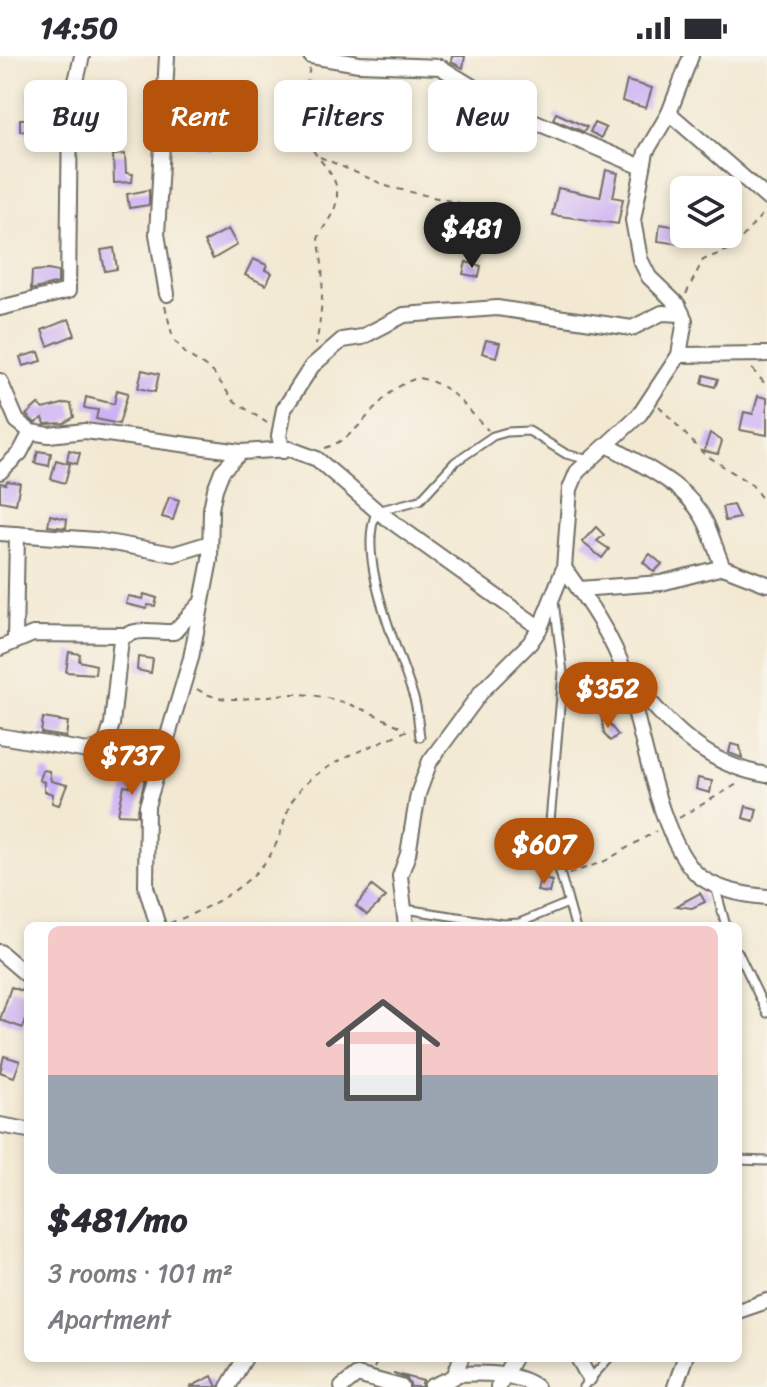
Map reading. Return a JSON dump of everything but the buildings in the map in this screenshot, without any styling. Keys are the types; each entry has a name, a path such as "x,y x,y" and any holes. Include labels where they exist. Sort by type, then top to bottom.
{"street":[{"path":"0,308 68,291 70,106 82,56"},
{"path":"167,56 157,234 167,294"},
{"path":"313,56 359,64 440,67 519,115 642,167"},
{"path":"406,922 400,876 411,841 418,794 430,761 482,691 530,643 554,601 564,568 570,489 577,472 609,446 653,399 679,355 685,335 682,314 678,305 649,277 640,259 633,220 642,167 654,135 669,113 691,56"},
{"path":"669,113 767,198"},
{"path":"283,451 279,436 284,409 312,366 342,340 362,337 414,312 497,308 632,328 662,313 682,314"},
{"path":"679,355 767,354"},
{"path":"0,381 17,421 31,432 85,431 241,452 304,453 317,459 377,511 540,628"},
{"path":"0,472 20,453 31,432"},
{"path":"609,446 669,480 688,497 706,523 723,567"},
{"path":"158,922 146,887 147,806 186,682 202,602 211,509 218,479 241,452"},
{"path":"0,533 96,540 174,554 210,543"},
{"path":"15,640 17,534"},
{"path":"579,589 661,583 723,567 767,584"},
{"path":"564,568 624,671 688,742 709,757 760,774"},
{"path":"0,648 33,634 174,632 202,602"},
{"path":"0,736 88,751 105,746 112,724 119,651 125,635"},
{"path":"624,671 656,793 689,864 715,885 767,897"},
{"path":"0,952 24,973"},
{"path":"0,1125 24,1129"},
{"path":"742,1310 767,1301"},
{"path":"228,1387 243,1362"},
{"path":"456,1374 460,1362"},
{"path":"500,1382 512,1362"},
{"path":"579,1362 586,1383"},
{"path":"675,1387 684,1362"},
{"path":"431,1387 456,1374 500,1382 522,1380 536,1387"},
{"path":"342,1387 357,1375 401,1387"}],"lane":[{"path":"420,737 414,697 374,566 370,532 377,511 420,500 455,462 493,436 529,431 566,454 589,460"},
{"path":"554,601 563,673 549,833 558,876 574,922"},
{"path":"715,885 725,922"},
{"path":"521,922 568,903"},
{"path":"405,909 490,922"},
{"path":"742,960 767,1013"},
{"path":"742,1160 767,1161"},
{"path":"586,1383 605,1362"}],"path":[{"path":"312,366 321,321 322,256 318,239 333,215 337,196 333,177 307,137 305,93 313,56"},
{"path":"317,155 389,187 468,205 505,218"},
{"path":"682,314 690,283 703,260 733,248 767,209"},
{"path":"167,294 165,306 173,338 185,353 213,372 233,400 269,424 279,436"},
{"path":"741,354 767,386"},
{"path":"304,453 344,439 395,388 419,378 444,387 464,402 493,436"},
{"path":"653,399 703,453 752,485 767,506"},
{"path":"169,922 204,908 252,875 276,845 292,800 302,787 335,765 408,730 367,709 341,702 296,694 217,699 186,682"},
{"path":"558,876 605,861 760,774"}]}
